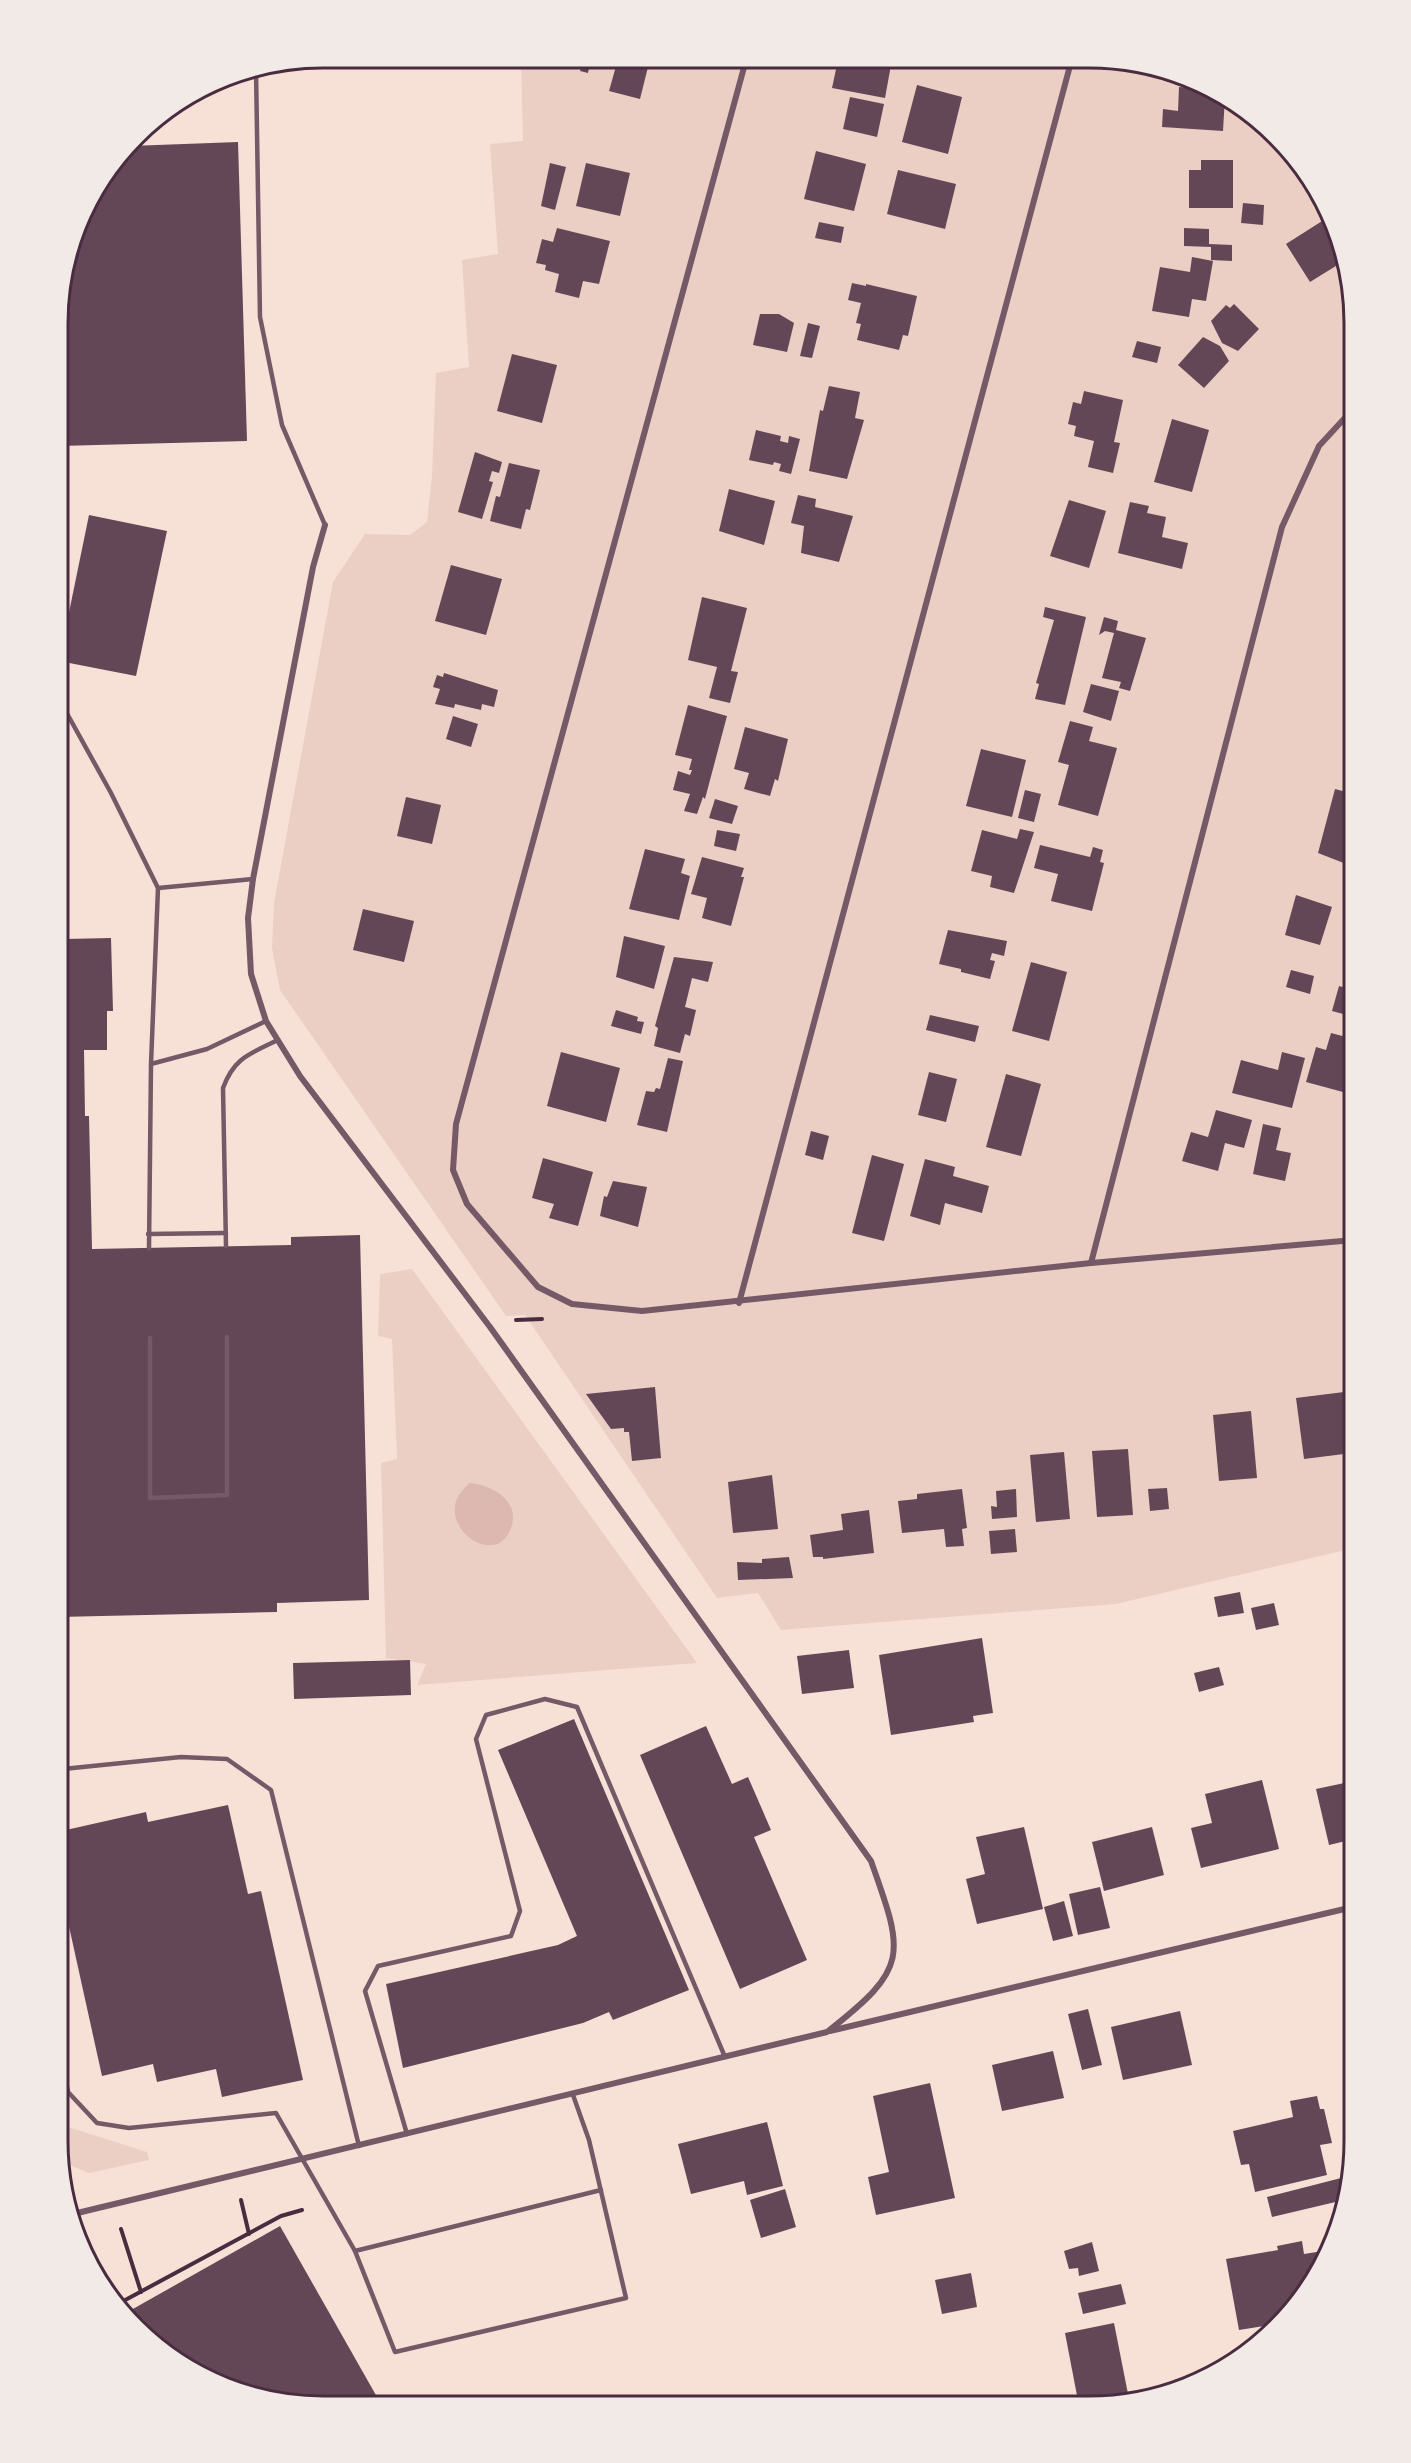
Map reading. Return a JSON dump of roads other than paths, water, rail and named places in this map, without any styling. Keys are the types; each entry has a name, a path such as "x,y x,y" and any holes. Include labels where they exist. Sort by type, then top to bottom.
{"street":[{"path":"744,68 456,1124 453,1170 467,1203 538,1287 572,1304 642,1311 1091,1263 1344,1241"},
{"path":"739,1302 1069,68"},
{"path":"1091,1263 1282,527 1319,446 1344,419"},
{"path":"325,525 313,567 253,879 248,918 252,974 266,1021 300,1076 490,1327 871,1861 893,1924 895,1945 890,1968 879,1988 826,2032"},
{"path":"78,2213 1344,1909"}],"lane":[{"path":"256,76 260,317 282,425 325,525"},
{"path":"68,715 111,793 158,888 151,1064 149,1248"},
{"path":"158,888 253,879"},
{"path":"151,1064 207,1050 266,1021"},
{"path":"226,1246 223,1089 230,1068 252,1052 278,1040"},
{"path":"148,1234 226,1233"},
{"path":"150,1338 150,1498 227,1495 227,1336"},
{"path":"407,2134 365,1991 378,1966 511,1936 520,1911 476,1738 486,1715 545,1699 577,1707 725,2057"},
{"path":"68,1768 181,1757 227,1759 271,1790 359,2146"},
{"path":"68,2092 97,2122 129,2128 276,2113 355,2251 395,2352 626,2298 589,2140 573,2095"},
{"path":"355,2251 601,2190"}]}
